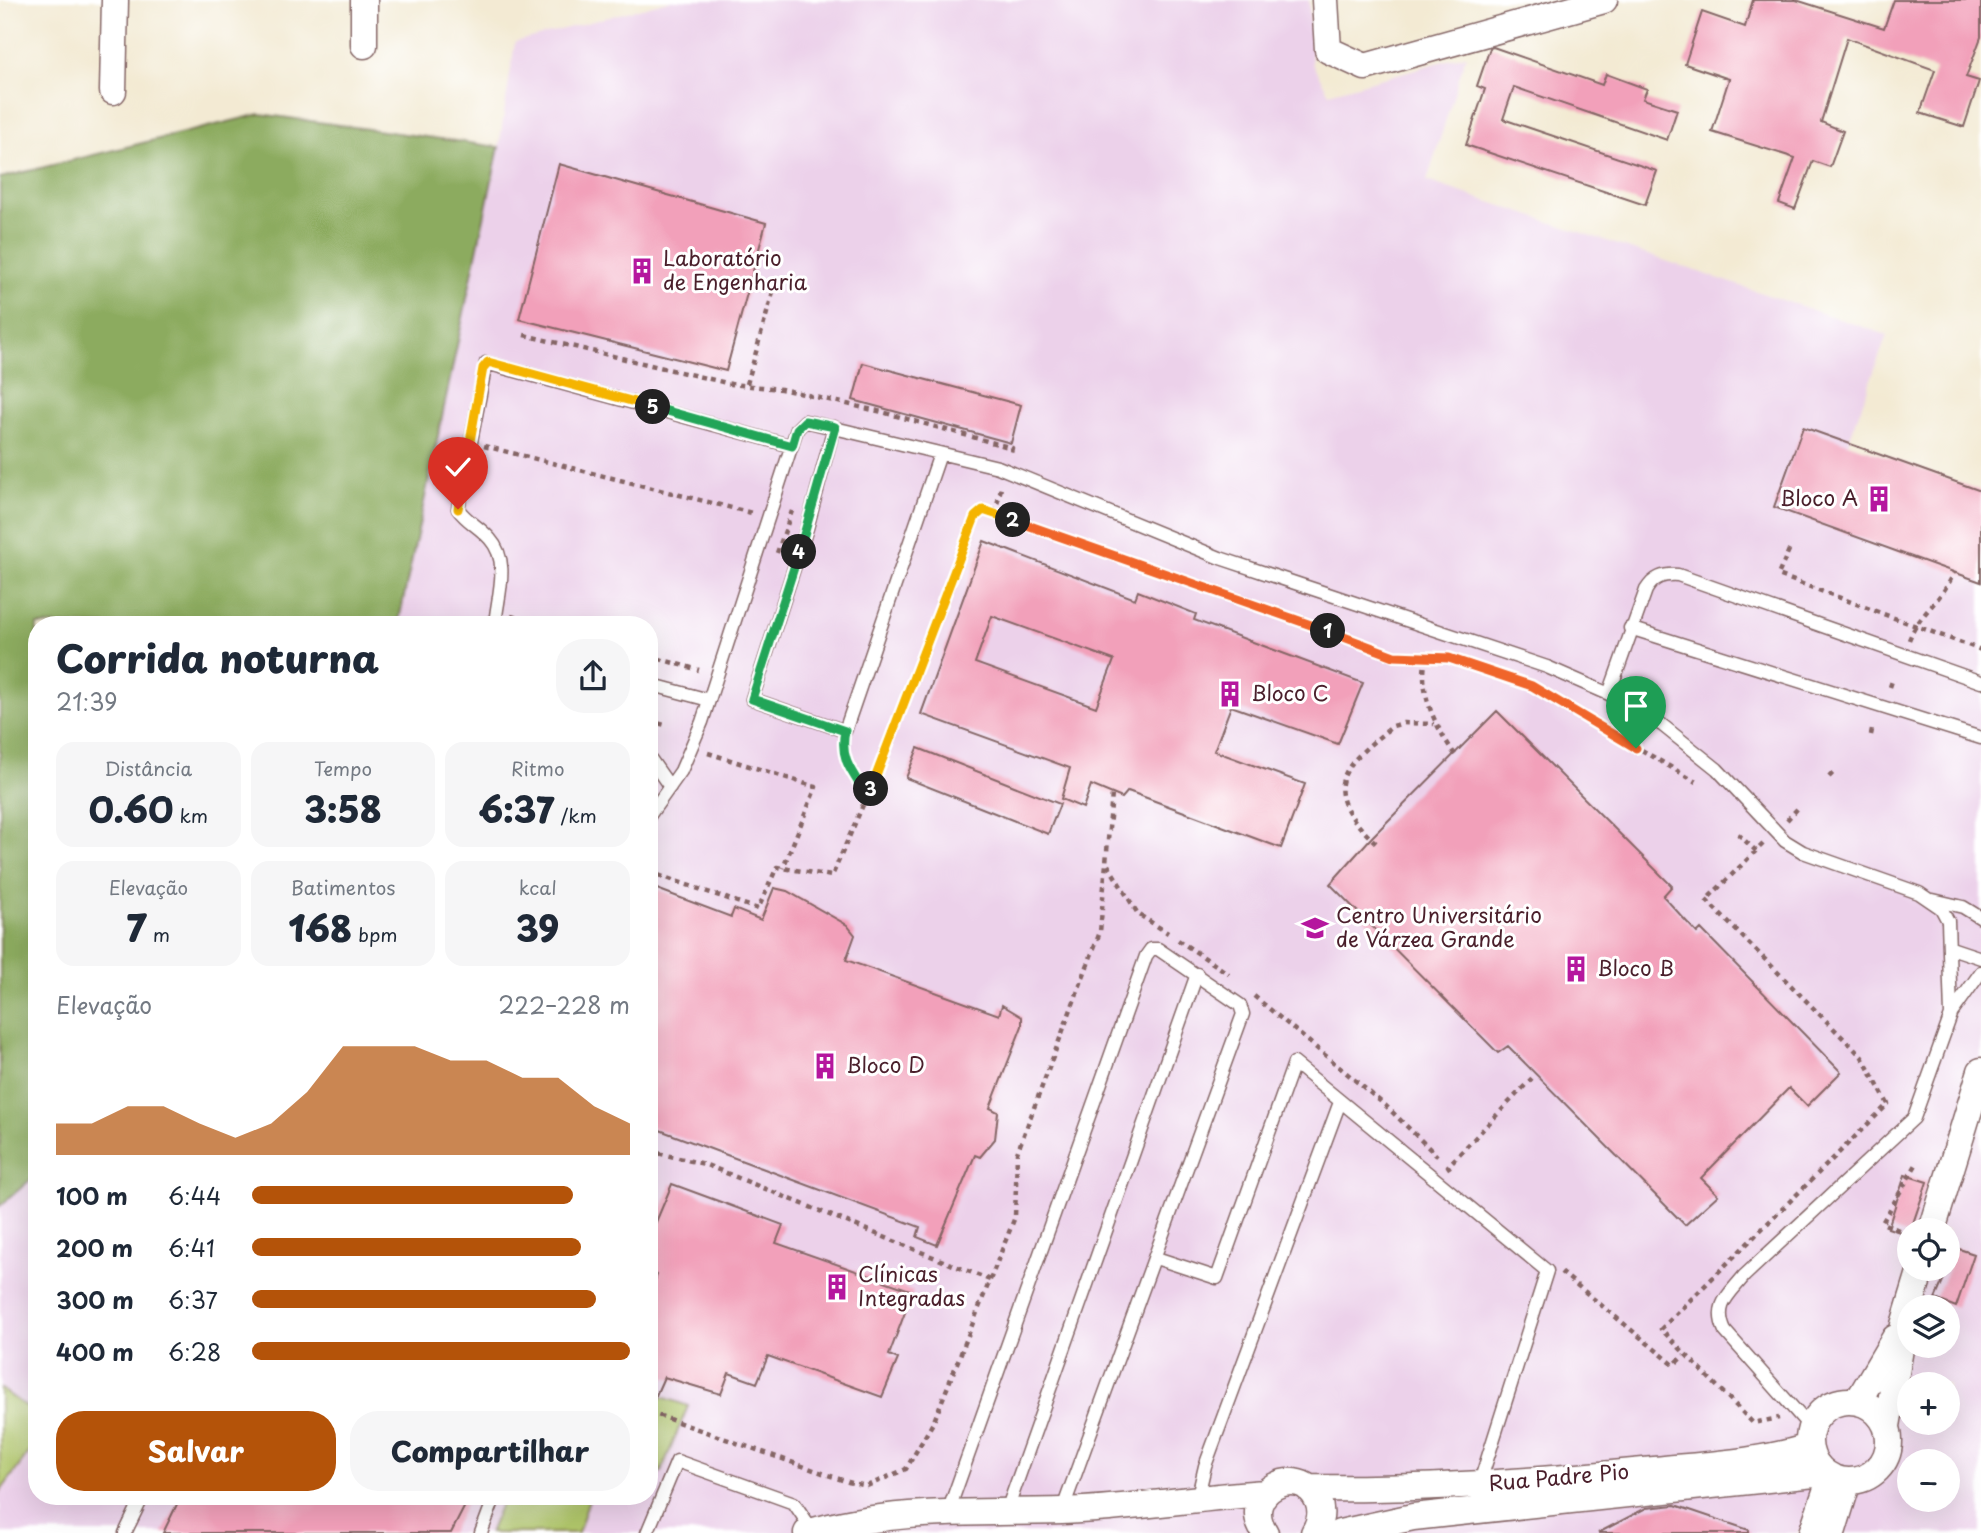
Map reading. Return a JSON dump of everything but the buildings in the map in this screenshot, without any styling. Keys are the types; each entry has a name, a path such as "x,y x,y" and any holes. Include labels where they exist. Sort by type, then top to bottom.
{"street":[{"path":"113,91 115,0"},
{"path":"364,0 364,45"},
{"path":"1325,0 1328,50 1365,67 1550,7 1604,0"},
{"path":"1937,1218 1971,1125 1981,1071"},
{"path":"1858,1401 1897,1335"},
{"path":"1887,1426 1880,1415 1858,1401 1838,1402 1826,1407 1803,1430 1814,1461 1834,1477 1861,1480 1882,1464 1889,1439 1887,1426 1898,1358"},
{"name":"Rua Padre Pio","path":"1266,1493 1286,1482 1308,1488 1368,1490 1479,1485 1724,1463 1803,1430"},
{"path":"1812,1533 1834,1477"},
{"path":"1832,1533 1834,1477"},
{"name":"Rua Padre Pio","path":"1340,1533 1413,1517 1834,1477"},
{"path":"1308,1488 1315,1495 1321,1513 1314,1533"},
{"path":"810,1532 859,1521 948,1512 1062,1511 1266,1493 1258,1511 1265,1533"}],"lane":[{"path":"496,616 501,579 499,549 488,535 465,519 458,509 483,368 488,362 792,446"},
{"path":"658,804 685,763 709,700 797,429 805,421 1006,470 1220,558 1547,667 1609,694 1662,725 1717,769 1785,841 1803,852 1933,900 1963,907 1981,918"},
{"path":"835,427 807,528 752,699 845,731 940,454"},
{"path":"1609,694 1630,628 1651,582 1658,577 1678,575 1981,682"},
{"path":"1630,628 1981,738"},
{"path":"658,686 709,700"},
{"path":"658,770 670,787"},
{"path":"1933,900 1948,921 1951,948 1951,1015"},
{"path":"1951,948 1981,958"},
{"path":"948,1512 1146,956 1151,949 1158,949 1240,1005 1243,1014 1062,1511"},
{"path":"1803,1430 1725,1331 1719,1313 1721,1304 1744,1276 1910,1124 1951,1015 1981,972"},
{"path":"1007,1510 1196,974"},
{"path":"1156,1258 1217,1278 1294,1063 1492,1223 1547,1271 1479,1485"},
{"path":"1197,1500 1205,1466 1340,1102"},
{"path":"646,1533 677,1461 794,1503 810,1532"},
{"path":"125,1533 139,1505"},
{"path":"481,1533 492,1505"}],"path":[{"path":"747,384 774,288"},
{"path":"524,335 731,384 747,384 882,412 1012,448 1010,457"},
{"path":"469,442 752,513"},
{"path":"995,513 1003,481"},
{"path":"658,875 758,909 777,867 832,876 868,797 975,517 983,510 1394,656 1449,658 1532,686 1696,782"},
{"path":"1788,550 1778,575 1981,650"},
{"path":"1908,641 1914,626 1947,590 1954,572"},
{"path":"1426,657 1422,675 1434,724 1457,758"},
{"path":"658,659 699,670"},
{"path":"1376,843 1345,810 1340,794 1341,780 1392,726 1403,723 1434,724"},
{"path":"658,724 665,726"},
{"path":"845,731 842,753 868,797"},
{"path":"712,741 707,754 816,787 783,868"},
{"path":"1829,777 1834,772"},
{"path":"658,1415 848,1482 867,1486 889,1479 906,1469 934,1421 1015,1217 1017,1153 1100,932 1108,865 1112,794"},
{"path":"1787,820 1798,808"},
{"path":"1738,834 1756,851"},
{"path":"1763,844 1706,900 1862,1057 1888,1104 1661,1328 1661,1331 1753,1423 1803,1430"},
{"path":"1108,865 1138,914 1230,976"},
{"path":"1252,993 1386,1106 1453,1172"},
{"path":"1448,1166 1536,1074"},
{"path":"658,1153 704,1164 990,1280"},
{"path":"1897,1229 1882,1223 1917,1163"},
{"path":"1555,1268 1674,1365 1684,1355"}],"shaded area":[{"name":"Centro Universitário de Várzea Grande","path":"672,0 1309,0 1312,64 1329,93 1466,55 1427,181 1887,335 1848,443 1981,491 1981,1533 1806,1533 1799,1530 1797,1533 0,1533 0,1492 28,1454 28,1505 658,1505 658,616 401,616 499,147 515,42"},
{"path":"28,1182 28,1408 0,1388 0,1206"}],"green space":[{"path":"260,114 499,147 400,616 28,616 28,1182 0,1206 0,178"},
{"path":"0,1388 28,1408 28,1454 0,1492"},
{"path":"658,1395 688,1406 661,1472 658,1474"},
{"path":"500,1505 587,1505 578,1533 489,1533"}],"place":[{"name":"Laboratório de Engenharia","path":"642,271"},
{"name":"Bloco A","path":"1879,499"},
{"name":"Bloco C","path":"1230,694"},
{"name":"Centro Universitário de Várzea Grande","path":"1315,928"},
{"name":"Bloco B","path":"1576,969"},
{"name":"Bloco D","path":"825,1066"},
{"name":"Clínicas Integradas","path":"837,1287"}],"route":[{"path":"458,509 483,368 488,362 792,446 797,429 805,421 835,427 807,528 752,699 845,731 842,753 868,797 975,517 983,510 1192,582 1394,656 1449,658 1532,686 1636,748"}]}
